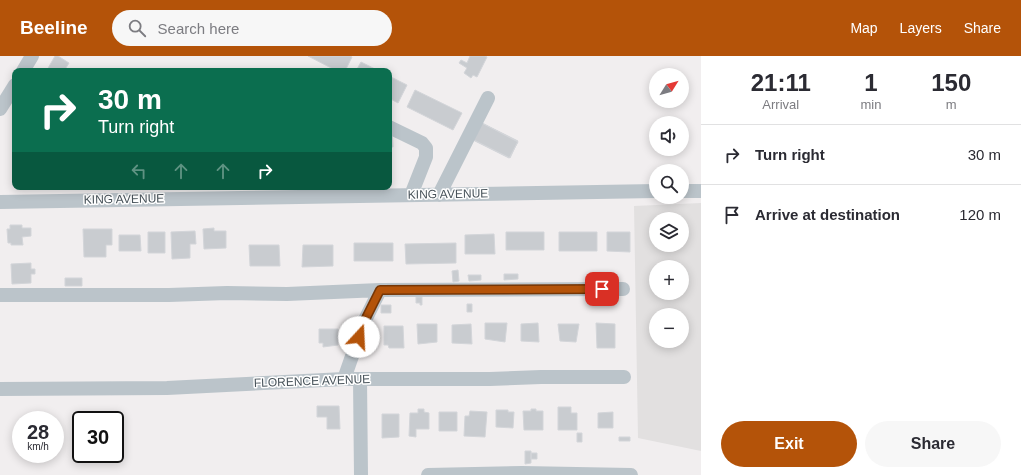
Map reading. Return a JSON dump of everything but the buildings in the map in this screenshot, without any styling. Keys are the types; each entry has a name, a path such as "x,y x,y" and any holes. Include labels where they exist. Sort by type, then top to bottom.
{"street":[{"path":"26,68 32,56"},
{"path":"0,109 12,90"},
{"path":"439,195 488,98"},
{"path":"392,129 422,143 426,148 426,157 411,195"},
{"name":"KING AVENUE","path":"0,202 268,192 439,195 649,191"},
{"path":"689,191 701,191"},
{"path":"344,379 364,322 380,290"},
{"path":"0,296 169,295 227,293 287,294 380,290 623,290"},
{"name":"FLORENCE AVENUE","path":"0,389 167,388 344,379 624,377"},
{"path":"360,379 360,475"},
{"path":"428,475 522,473 631,475"}],"shaded area":[{"path":"701,203 701,451 638,438 634,206"}],"route":[{"path":"359,337 364,322 380,290 602,289"}]}
